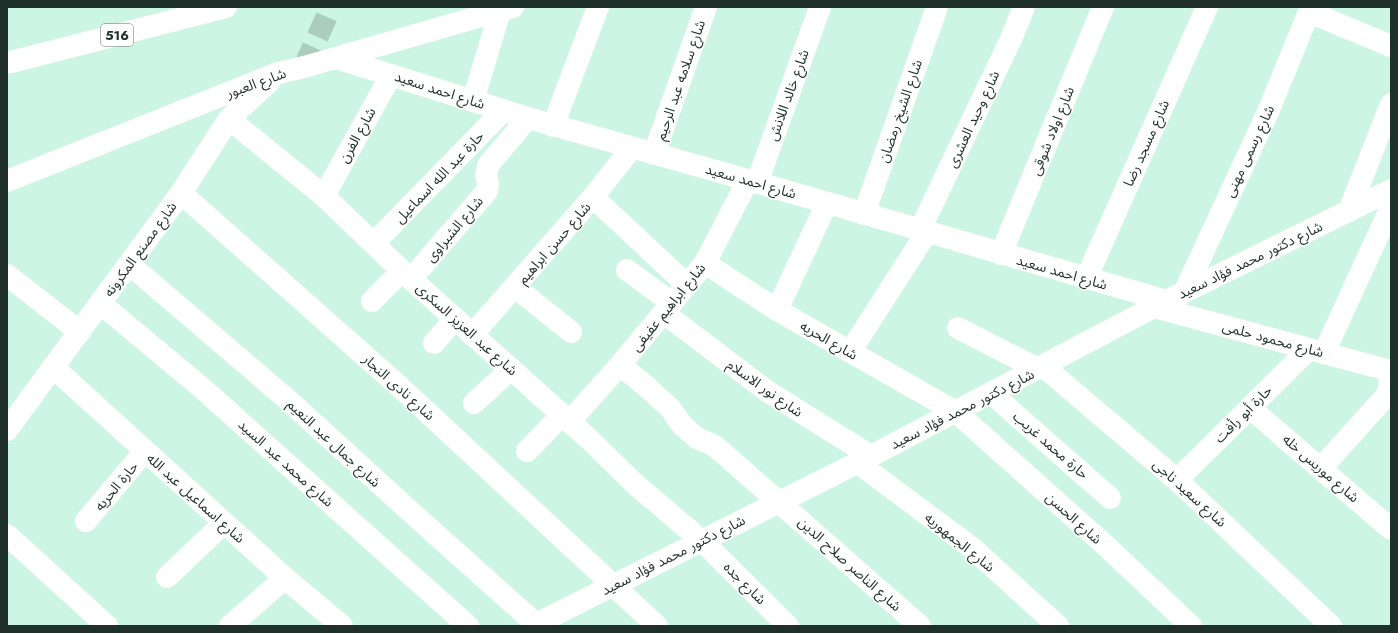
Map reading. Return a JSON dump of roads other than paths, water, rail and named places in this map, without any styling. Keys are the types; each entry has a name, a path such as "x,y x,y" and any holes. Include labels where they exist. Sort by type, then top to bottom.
{"main road":[{"name":"516","path":"7,63 226,7"},
{"path":"553,126 598,7"},
{"name":"شارع سلامه عبد الرحيم","path":"654,154 706,7"},
{"name":"شارع خالد اللانش","path":"752,182 820,7"},
{"name":"شارع الشيخ رمضان","path":"864,214 936,7"},
{"name":"شارع وحيد العشرى","path":"850,352 924,232 1024,7"},
{"name":"شارع اولاد شوقى","path":"1001,254 1103,7"},
{"name":"شارع مسجد رضا","path":"1086,279 1207,7"},
{"path":"473,101 506,9"},
{"name":"شارع العبور","path":"7,181 278,73 304,67 506,9"},
{"path":"1310,10 1391,46"},
{"name":"شارع رسمى مهنى","path":"1168,301 1268,112 1310,10"},
{"name":"شارع احمد سعيد","path":"336,58 553,126 827,203 1086,279 1168,301"},
{"name":"شارع مصنع المكرونه","path":"7,430 181,193 229,119 278,73"},
{"name":"شارع الفرن","path":"324,196 391,75"},
{"path":"1350,211 1391,104"},
{"name":"حارة عبد الله اسماعيل","path":"374,243 503,111"},
{"name":"شارع الشبراوى","path":"372,301 406,275 487,191 488,184 486,174 489,164 528,118"},
{"name":"شارع عبد العزيز السكرى","path":"229,119 324,196 406,275 566,418 635,484 702,541"},
{"name":"شارع حسن ابراهيم","path":"472,335 516,287 593,197 632,148"},
{"name":"شارع ابراهيم عفيفى","path":"527,450 566,418 620,366 706,263 752,182"},
{"name":"شارع دكتور محمد فؤاد سعيد","path":"534,625 780,502 1168,301 1391,190"},
{"name":"شارع نادى النجار","path":"181,193 400,387 657,626"},
{"path":"593,197 687,285"},
{"path":"777,310 827,203"},
{"path":"1316,351 1391,207"},
{"name":"شارع الحريه","path":"706,263 777,310 956,412"},
{"name":"شارع جمال عبد النعيم","path":"129,264 288,400 534,625"},
{"name":"شارع نور الاسلام","path":"627,270 668,308 767,391 864,459"},
{"path":"7,275 80,332"},
{"path":"516,287 571,332"},
{"name":"شارع محمود حلمى","path":"1168,301 1316,351 1390,371"},
{"name":"شارع محمد عبد السيد","path":"100,304 202,388 468,626"},
{"path":"434,342 455,319"},
{"name":"شارع سعيد ناجى","path":"958,328 1041,368 1177,480 1331,626"},
{"name":"حارة أبو رأفت","path":"1177,480 1250,408 1316,351"},
{"name":"شارع الناصر صلاح الدين","path":"620,366 647,387 671,409 682,425 697,438 715,446 920,626"},
{"name":"شارع اسماعيل عبد الله","path":"53,368 285,578 342,626"},
{"path":"474,403 511,369"},
{"path":"1321,468 1389,395 1390,371"},
{"name":"حارة محمد غريب","path":"991,393 1110,498"},
{"name":"شارع موريس خله","path":"1250,408 1391,529"},
{"name":"شارع الحسن","path":"956,412 1105,545 1191,626"},
{"name":"حارة الحريه","path":"86,521 145,451"},
{"name":"شارع الجمهوريه","path":"864,459 971,547 1058,626"},
{"path":"167,577 224,523"},
{"path":"7,535 107,626"},
{"name":"شارع جده","path":"702,541 788,626"},
{"path":"230,626 285,578"}],"tunnel":[{"path":"304,67 331,7"}]}
